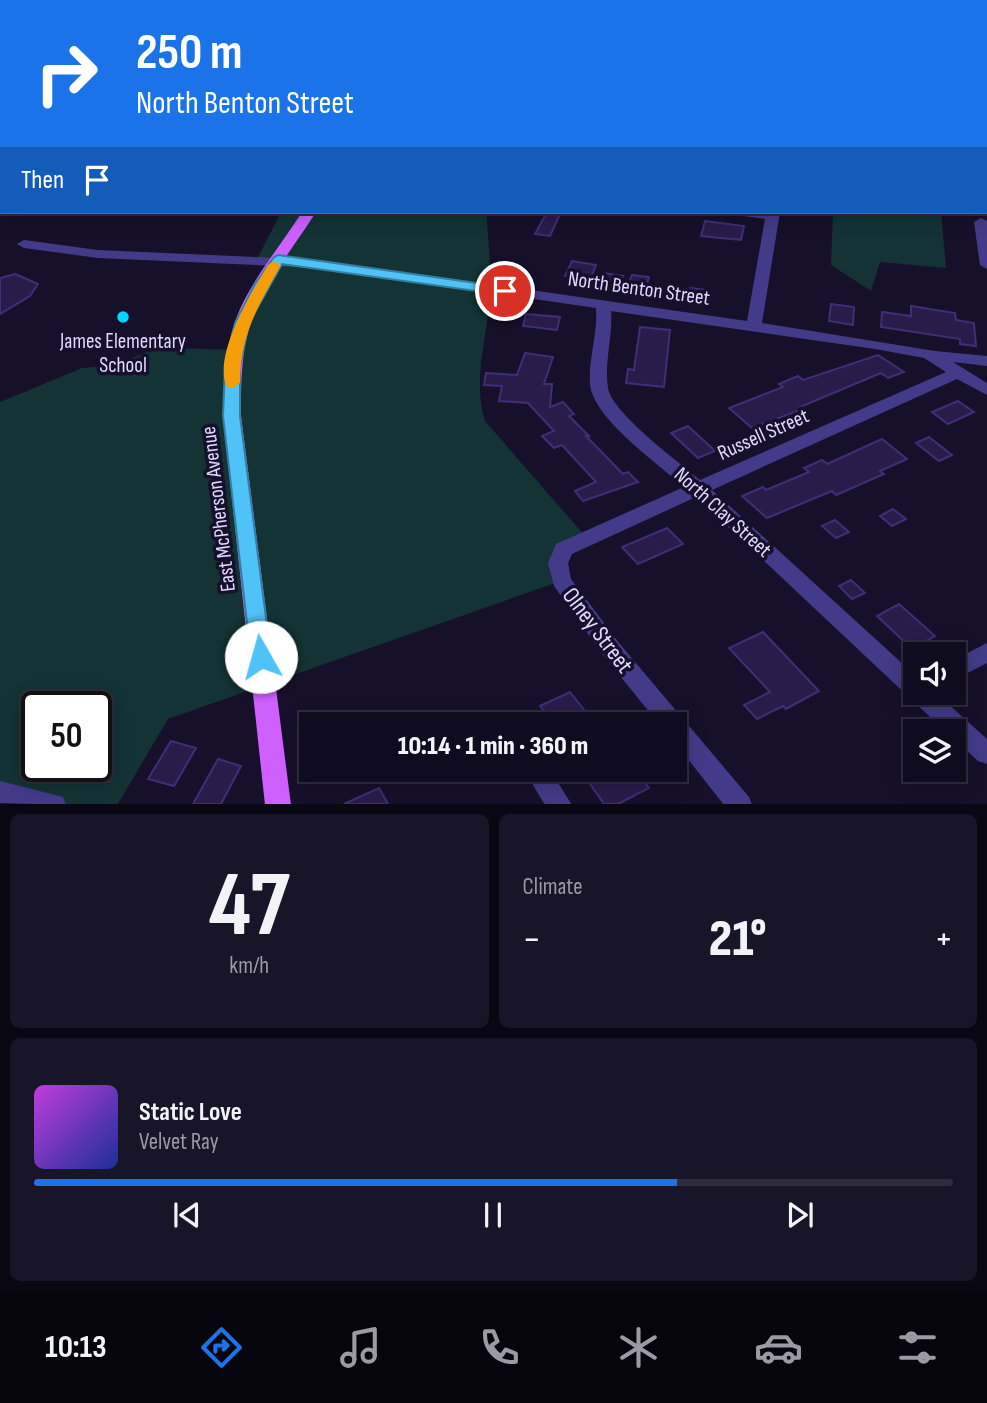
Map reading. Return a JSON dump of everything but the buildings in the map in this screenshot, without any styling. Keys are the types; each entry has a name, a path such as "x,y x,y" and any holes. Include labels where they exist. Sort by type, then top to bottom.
{"main road":[{"name":"East McPherson Avenue","path":"278,804 232,416 232,366 242,323 262,284 308,214"}],"street":[{"path":"754,326 773,214"},
{"path":"981,222 987,265"},
{"name":"North Benton Street","path":"24,244 63,252 129,257 278,259 754,326 929,354 987,390"},
{"name":"North Clay Street","path":"603,304 606,318 600,394 622,422 765,548 903,678"},
{"path":"929,354 987,361"},
{"name":"Russell Street","path":"586,537 959,372"},
{"name":"Olney Street","path":"586,537 563,549 558,563 561,581 611,649 663,712"},
{"path":"966,664 987,652"},
{"path":"933,705 987,754"},
{"name":"Olney Street","path":"687,741 740,804"},
{"path":"544,782 560,804"},
{"path":"0,792 54,804"}],"green space":[{"path":"280,214 486,214 490,287 480,371 481,404 485,421 586,537 563,549 561,581 168,719 118,804 54,804 0,792 0,402 82,368 116,365 146,352 174,348 236,350 278,260 257,259"},
{"path":"833,214 941,214 946,268 880,262 871,291 831,265"}],"slow traffic":[{"path":"232,383 232,366 242,323 274,265"}],"place":[{"name":"James Elementary School","path":"123,317"}],"route":[{"path":"261,657 232,416 232,366 242,323 278,259 505,291"}]}
